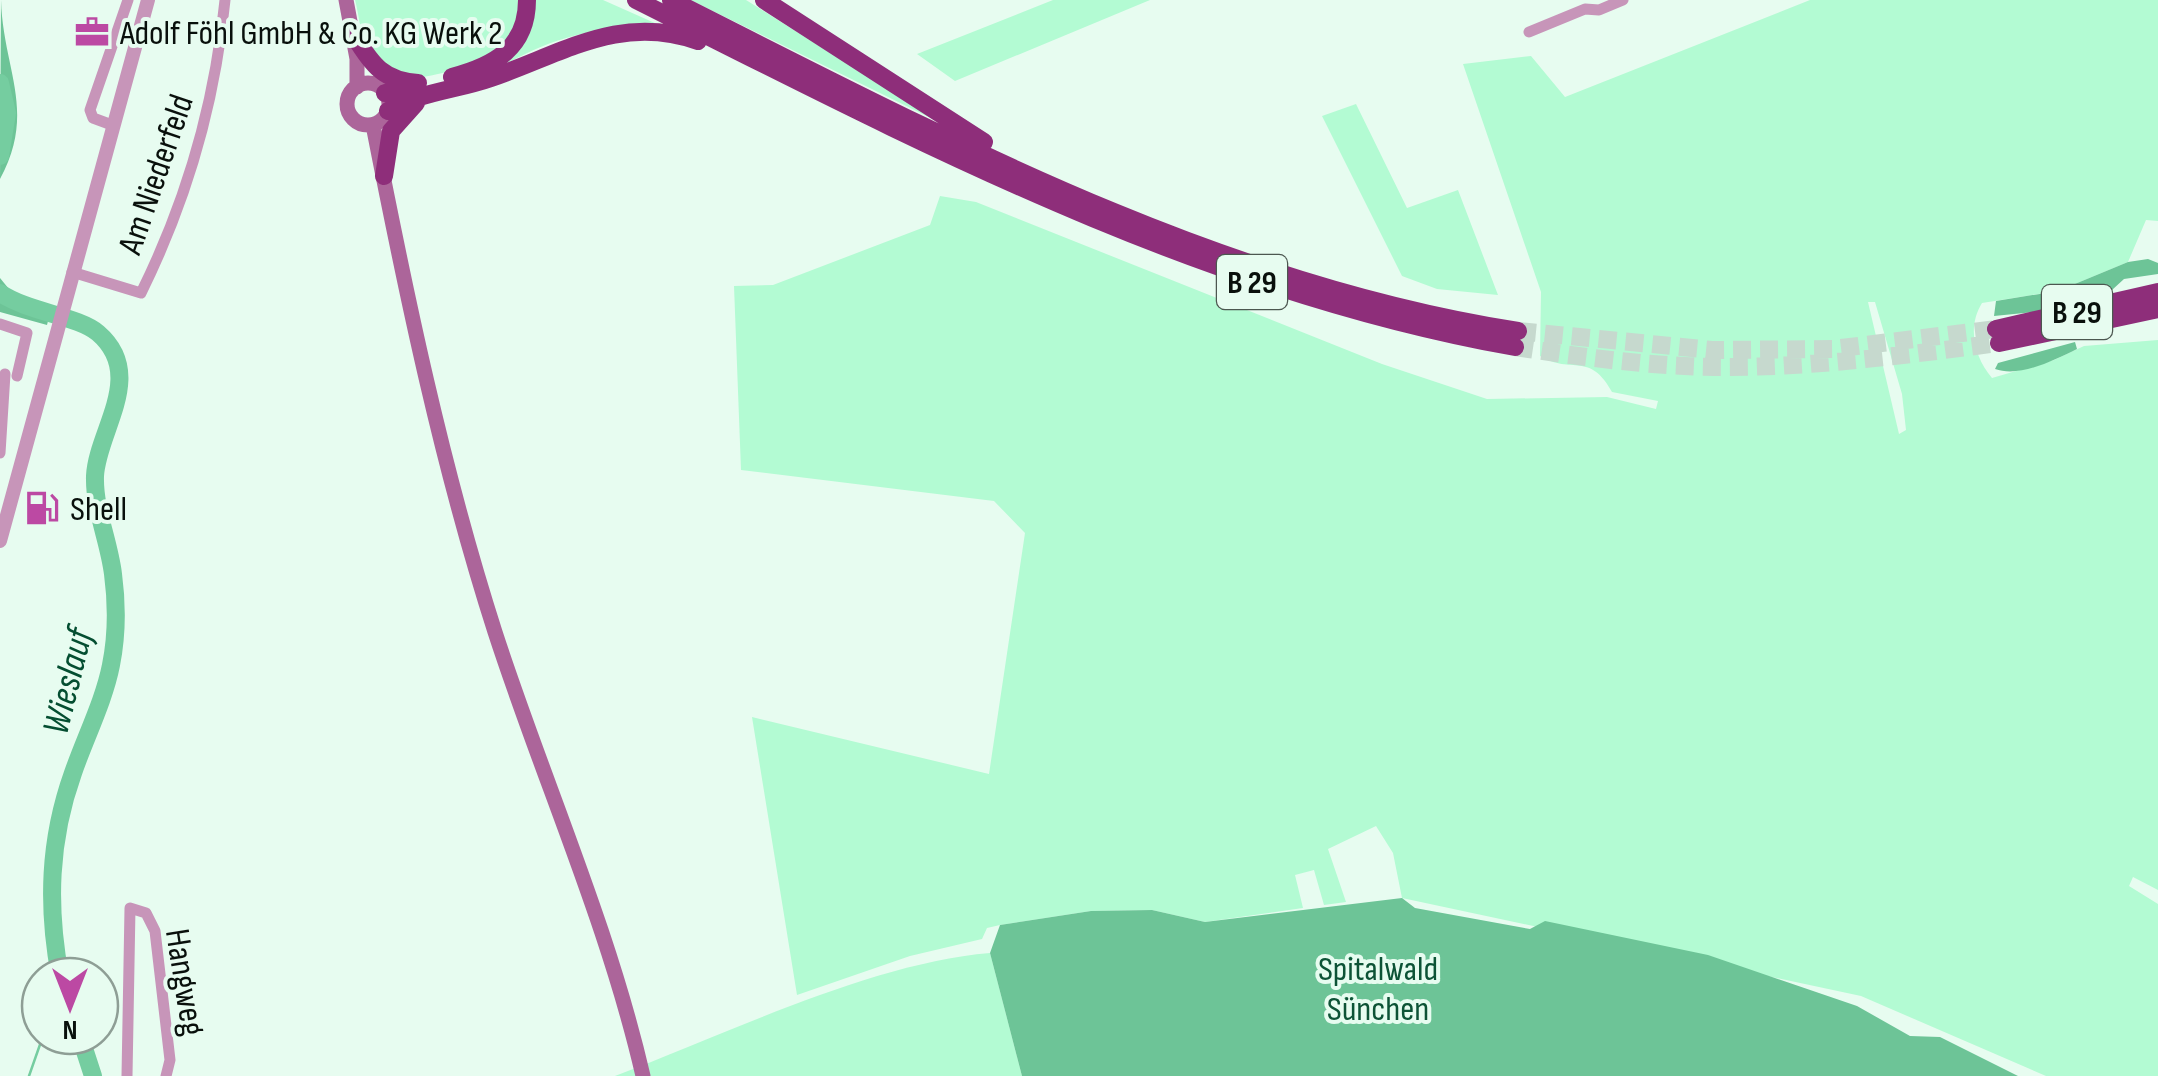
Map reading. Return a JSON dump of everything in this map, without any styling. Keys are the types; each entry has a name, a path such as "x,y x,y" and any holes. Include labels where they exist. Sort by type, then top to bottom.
{"highway":[{"path":"384,176 387,142 396,120 435,88 502,58 520,35 527,0"},
{"name":"B 29","path":"636,0 1051,201 1223,272 1373,318 1516,339 1372,303 1256,268 1024,172 670,0"},
{"path":"764,0 1010,158 1024,172"},
{"path":"376,94 494,78 595,36 630,30 694,38 729,54 751,58"},
{"path":"354,37 370,62 392,79 435,88"},
{"name":"B 29","path":"2158,292 1998,336 2158,309"}],"main road":[{"path":"346,0 358,59 376,94 373,124 438,424 495,634 626,1003 643,1076"},
{"path":"373,124 360,124 350,116 348,97 376,94"}],"street":[{"path":"112,125 93,118 90,110 128,0"},
{"path":"0,541 148,0"},
{"name":"Am Niederfeld","path":"72,272 141,293 188,184 210,110 225,0"},
{"path":"1529,32 1580,4 1599,10 1624,0"},
{"path":"0,324 27,333 7,372 0,454"},
{"path":"7,372 43,383"},
{"name":"Hangweg","path":"127,1076 130,908 146,913 155,931 170,1060 166,1076"}],"green space":[{"path":"1,0 17,111 11,155 0,179"},
{"path":"355,0 521,0 520,19 502,50 448,71 411,77 379,64 367,47"},
{"path":"530,0 603,0 666,28 576,35 536,49 493,71"},
{"path":"691,0 746,0 943,124 717,13"},
{"path":"1053,0 1150,0 955,81 917,54"},
{"path":"1810,0 2158,0 2158,221 2146,220 2128,262 2058,291 1982,303 1974,332 1977,351 1992,378 2054,360 2084,346 2158,340 2158,890 2133,877 2129,886 2158,904 2158,1076 2046,1076 1861,996 1402,898 1393,853 1376,826 1328,849 1346,902 1324,905 1314,870 1295,875 1303,908 1205,922 1152,910 1091,911 1000,925 987,928 982,939 910,956 797,995 752,717 989,774 1025,533 994,501 741,470 734,286 773,285 930,225 940,196 976,202 1382,364 1487,399 1607,397 1656,409 1658,401 1612,392 1604,379 1588,368 1540,356 1541,292 1463,64 1531,56 1565,97","holes":["1868,302 1875,302 1902,394 1906,430 1899,434"]},
{"path":"1356,104 1407,208 1458,190 1498,295 1437,289 1402,276 1322,116"},
{"path":"2148,259 2158,263 2158,274 2124,279 2112,290 2045,311 1994,316 1996,301 2058,291 2128,262"},
{"path":"0,278 13,294 51,309 47,325 0,312"},
{"path":"2075,342 2077,349 2037,366 2015,371 1995,369 1998,363"},
{"name":"Spitalwald Sünchen","path":"1402,898 1415,908 1530,929 1545,921 1708,955 1857,1006 1910,1036 1940,1037 2018,1076 1022,1076 990,953 1000,925 1091,911 1152,910 1205,922"},
{"path":"990,953 1022,1076 615,1076 849,985 944,959"}],"waterway":[{"name":"Wieslauf","path":"0,83 7,113 0,156"},
{"name":"Wieslauf","path":"0,293 89,327 112,349 118,367 116,403 95,476 113,574 114,642 104,692 59,823 52,899 57,956"},
{"path":"29,1076 36,1056"},
{"name":"Wieslauf","path":"86,1056 93,1076"}],"tunnel":[{"path":"1518,331 1712,350 1833,349 1996,329"},
{"path":"1515,347 1640,363 1751,367 1857,360 1999,343"}],"place":[{"name":"Adolf Föhl GmbH & Co. KG Werk 2","path":"92,32"},
{"name":"Shell","path":"42,508"}]}
